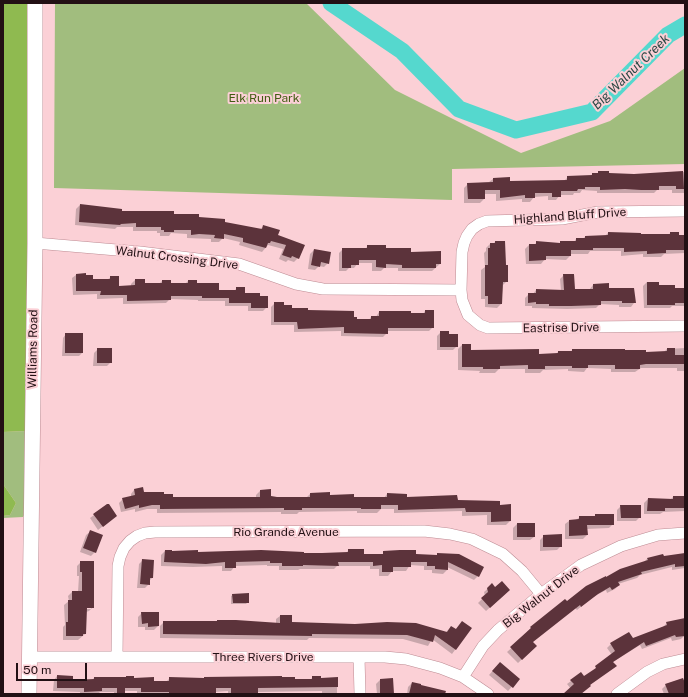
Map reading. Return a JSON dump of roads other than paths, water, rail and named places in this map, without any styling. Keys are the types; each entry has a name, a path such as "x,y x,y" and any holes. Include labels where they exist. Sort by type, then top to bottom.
{"main road":[{"name":"Williams Road","path":"29,694 35,243 35,3"}],"street":[{"name":"Highland Bluff Drive","path":"461,290 462,252 464,243 472,229 487,221 562,219 598,212 685,211"},
{"name":"Walnut Crossing Drive","path":"35,243 140,252 238,264 296,284 323,289 461,290"},
{"name":"Eastrise Drive","path":"461,290 462,300 468,315 480,325 488,328 685,326"},
{"name":"Rio Grande Avenue","path":"117,657 119,561 124,548 137,536 145,533 424,531 450,534 476,540 503,554 522,571 540,594"},
{"name":"Big Walnut Drive","path":"463,677 483,646 498,630 540,594 570,572 598,556 621,546 658,535 685,533"},
{"name":"Three Rivers Drive","path":"30,657 385,657 406,659 440,668 463,677 488,694"},
{"path":"359,657 360,694"},
{"path":"617,694 647,672 663,664 685,659"}],"waterway":[{"name":"Big Walnut Creek","path":"331,3 402,51 459,109 516,130 592,112 668,35 685,25"}],"park label":[{"name":"Elk Run Park","path":"264,98"}]}
